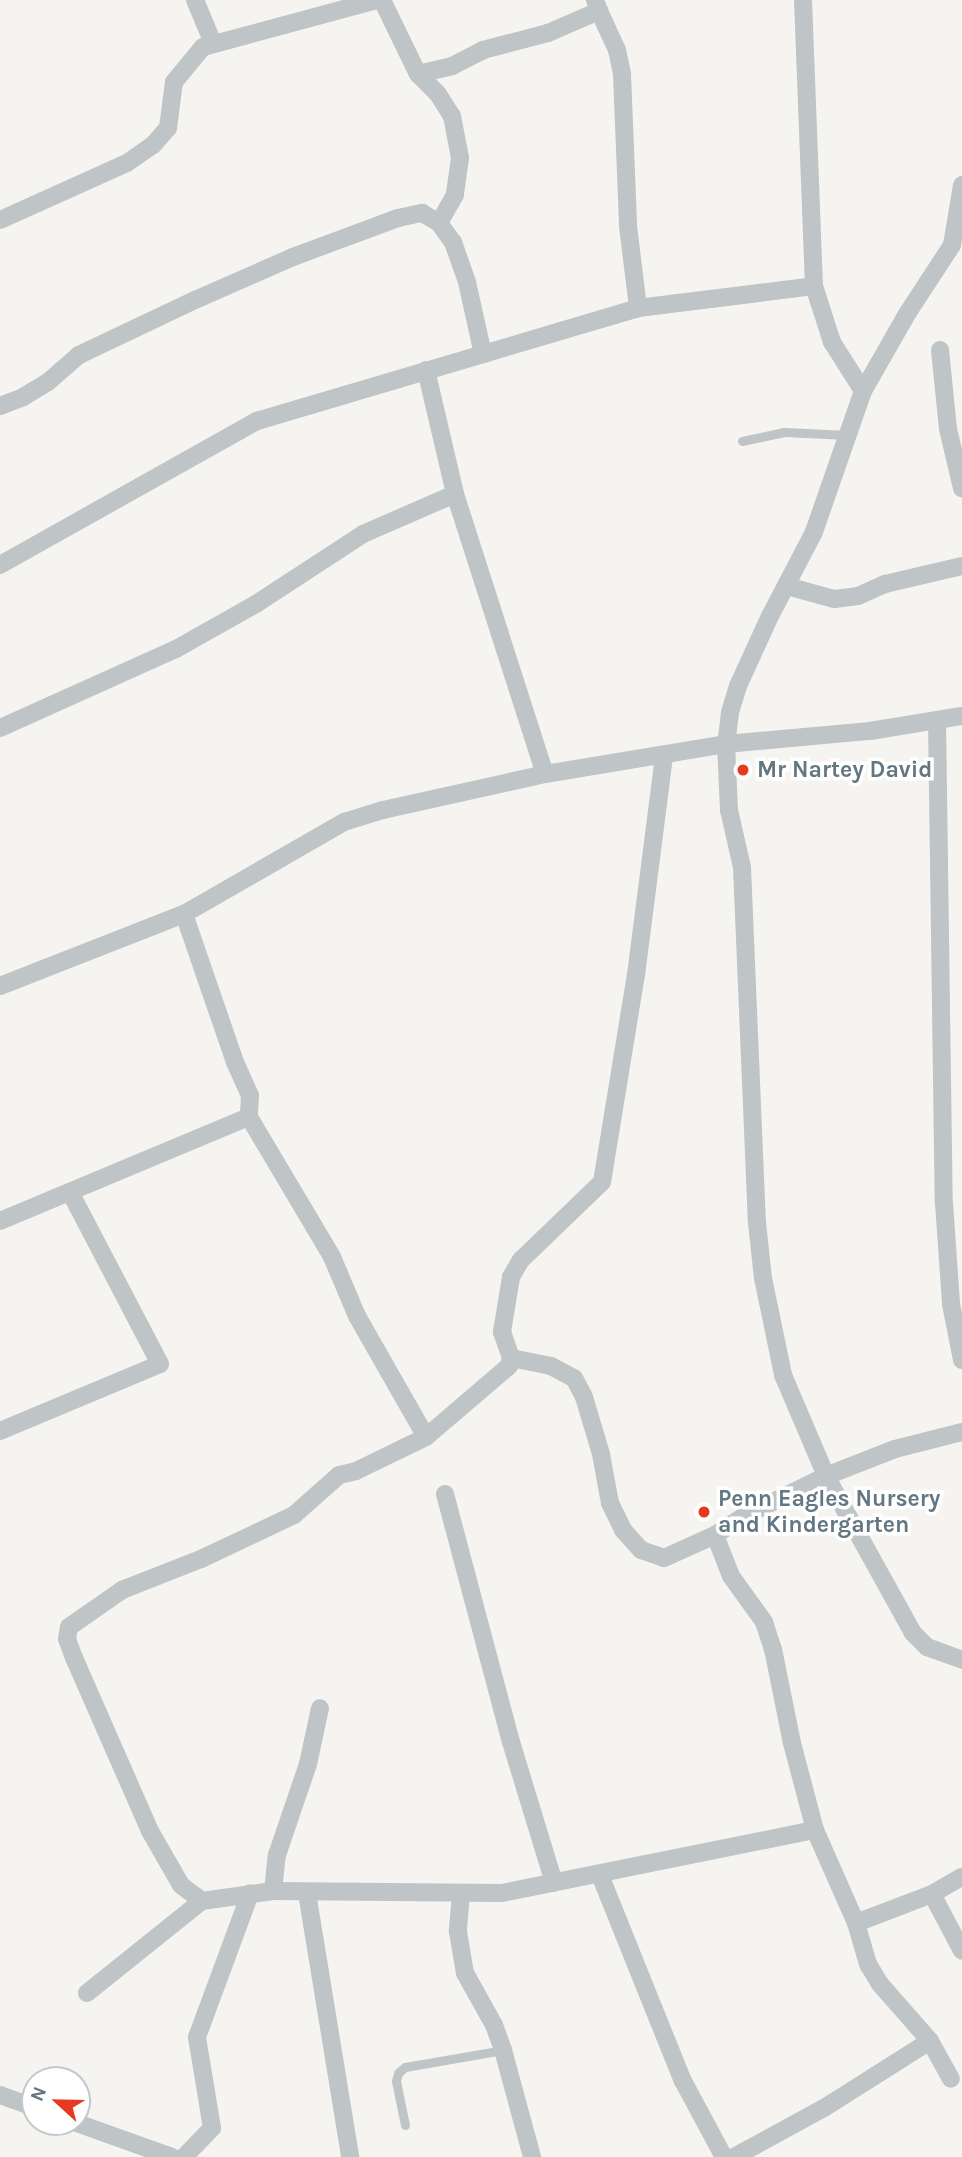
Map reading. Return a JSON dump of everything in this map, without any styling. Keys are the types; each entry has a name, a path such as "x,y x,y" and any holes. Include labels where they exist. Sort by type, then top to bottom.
{"street":[{"path":"195,0 213,43"},
{"path":"0,220 127,163 153,145 168,128 174,82 203,47 379,0 418,74 438,94 452,116 460,158 455,195 439,223"},
{"path":"803,0 814,286 832,342 863,391"},
{"path":"418,74 452,66 483,50 548,33 597,6 617,51 622,74 628,226 638,308"},
{"path":"962,185 952,245 913,303 863,391 814,532 738,686 730,713 726,744 729,810 742,867 752,1140 762,1279 783,1375 826,1476 913,1633 927,1647 962,1660"},
{"path":"0,406 23,397 48,382 79,355 94,347 293,257 422,213 439,223 453,242 467,282 483,354"},
{"path":"0,565 257,421 638,308 814,286"},
{"path":"940,350 946,419 962,488"},
{"path":"426,370 455,494 545,774"},
{"path":"0,727 176,649 256,604 363,534 455,494"},
{"path":"787,586 834,599 858,596 885,584 962,566"},
{"path":"0,986 184,914 344,822 545,774 726,744 870,731 962,716"},
{"path":"937,720 944,1203 949,1279 962,1360"},
{"path":"202,1901 181,1885 150,1831 74,1658 67,1639 69,1627 122,1590 201,1559 294,1515 339,1475 356,1471 426,1437 509,1366 511,1358 502,1332 511,1277 521,1260 594,1193 602,1182 638,963 664,756"},
{"path":"184,914 234,1062 250,1095 249,1117 331,1257 357,1316 426,1437"},
{"path":"944,1123 962,1111"},
{"path":"0,1221 249,1117"},
{"path":"0,1431 160,1364 70,1192"},
{"path":"511,1358 551,1366 574,1378 584,1397 601,1454 610,1503 623,1530 641,1550 664,1558 715,1535 746,1515 826,1476 895,1449 962,1432"},
{"path":"445,1494 511,1742 554,1883"},
{"path":"715,1535 732,1576 764,1622 773,1649 792,1743 815,1830 856,1923 869,1964 880,1984 930,2040 951,2079"},
{"path":"273,1891 277,1855 310,1756 320,1708"},
{"path":"87,1993 202,1901 273,1891 502,1893 815,1830"},
{"path":"600,1875 683,2081 724,2157"},
{"path":"856,1923 932,1894 962,1877"},
{"path":"307,1893 350,2157"},
{"path":"184,2157 212,2128 197,2037 250,1894"},
{"path":"461,1894 458,1932 466,1973 494,2025 503,2050 532,2157"},
{"path":"932,1894 962,1951"},
{"path":"734,2157 824,2108 930,2040"},
{"path":"0,2095 21,2103"},
{"path":"91,2128 172,2157"}],"lane":[{"path":"742,441 783,432 849,435"},
{"path":"405,2125 396,2081 398,2073 405,2067 503,2050"}],"place":[{"name":"Mr Nartey David","path":"743,770"},
{"name":"Penn Eagles Nursery and Kindergarten","path":"704,1512"}]}
